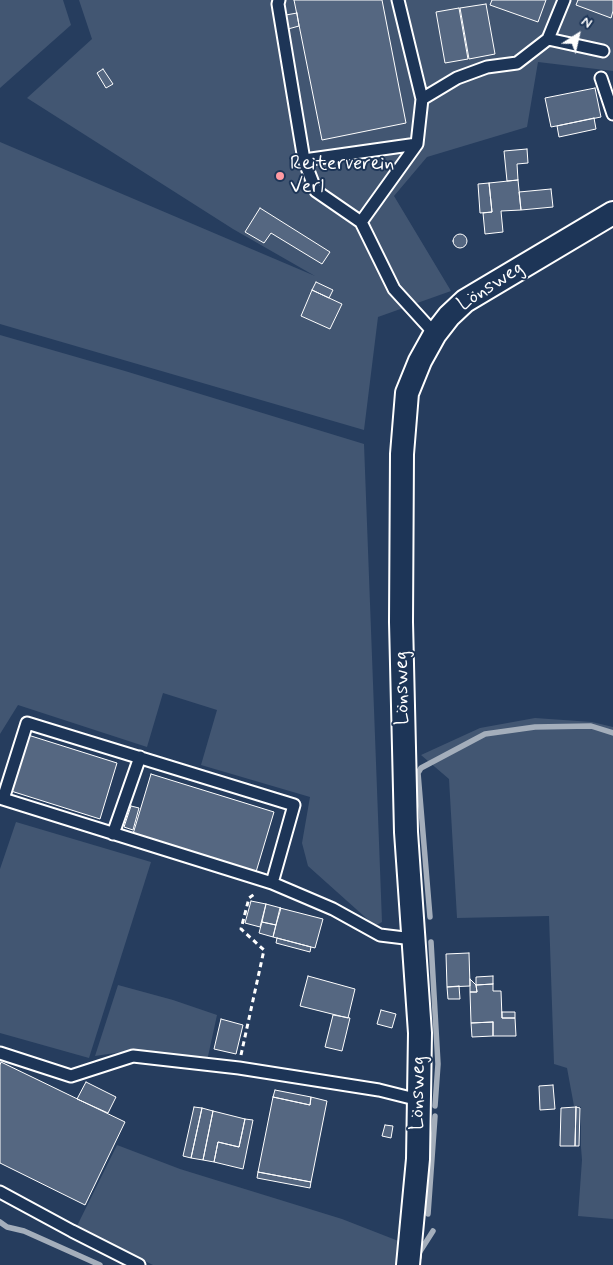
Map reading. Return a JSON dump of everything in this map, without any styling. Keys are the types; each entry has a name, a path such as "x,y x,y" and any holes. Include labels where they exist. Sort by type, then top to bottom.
{"street":[{"name":"Lönsweg","path":"408,1265 418,1159 420,1033 406,832 401,622 402,454 407,393 420,361 435,334 448,316 464,301 613,213"}],"lane":[{"path":"279,0 278,4 304,160 316,191 361,222 394,289 435,334"},
{"path":"361,222 417,144 422,99 398,0"},
{"path":"422,99 457,78 487,67 517,63 548,39 564,0"},
{"path":"548,39 603,51"},
{"path":"601,78 613,114"},
{"path":"304,160 417,144"},
{"path":"272,883 294,805 27,723 2,799 272,883 333,909 380,935 413,939"},
{"path":"114,834 140,757"},
{"path":"0,1052 71,1076 133,1056 238,1068 378,1090 419,1100"},
{"path":"0,1192 139,1265"}],"path":[{"path":"238,1068 264,950 241,929 249,898 272,883"}],"shaded area":[{"path":"0,0 63,0 71,25 0,88"},
{"name":"Reiterverein Verl","path":"79,0 613,0 613,71 538,62 527,127 427,157 394,196 451,291 378,317 364,430 0,324 0,142 315,276 233,229 27,98 92,39"},
{"path":"0,335 364,444 382,922 375,926 308,866 302,843 310,797 201,765 217,710 163,693 147,747 18,705 0,734"},
{"path":"535,718 592,722 613,727 613,1219 578,1216 582,1160 581,1107 574,1106 567,1068 554,1064 549,916 457,918 449,779 421,755 480,728"},
{"path":"16,822 151,862 89,1058 0,1033 0,869"},
{"path":"118,985 173,1000 217,1015 207,1061 161,1056 135,1050 95,1056"},
{"path":"117,1145 180,1169 342,1219 401,1242 399,1265 153,1265 76,1228"}],"building":[{"path":"294,0 382,0 406,123 322,140"},
{"path":"492,0 546,0 538,22 490,5"},
{"path":"578,0 613,0 611,18 576,5"},
{"path":"486,4 495,54 469,59 460,8"},
{"path":"459,8 468,59 445,63 436,12"},
{"path":"297,13 299,26 288,29 286,15"},
{"path":"103,69 113,84 106,88 97,73"},
{"path":"595,88 601,117 551,127 545,98"},
{"path":"594,118 596,129 559,137 557,126"},
{"path":"527,149 528,163 517,164 518,180 507,181 504,151"},
{"path":"518,180 521,210 501,211 503,232 485,234 483,213 492,212 489,183"},
{"path":"489,183 492,212 480,213 478,184"},
{"path":"551,189 553,207 521,210 519,192"},
{"path":"260,208 330,252 322,264 271,233 264,243 245,232"},
{"path":"457,234 463,234 467,241 463,248 457,248 453,244 453,238"},
{"path":"316,282 333,290 329,298 312,290"},
{"path":"312,290 342,304 330,329 301,316"},
{"path":"28,735 117,763 100,819 11,791"},
{"path":"151,774 274,812 256,872 133,834"},
{"path":"131,806 139,808 133,830 124,827"},
{"path":"251,901 266,904 260,927 245,923"},
{"path":"266,904 281,908 276,925 262,922"},
{"path":"280,908 323,919 315,948 273,937"},
{"path":"262,922 276,925 273,937 259,933"},
{"path":"277,938 311,947 310,952 276,943"},
{"path":"469,953 470,986 447,987 446,954"},
{"path":"308,976 355,989 348,1018 300,1006"},
{"path":"493,976 493,984 476,985 476,977"},
{"path":"470,979 476,985 477,992 470,992"},
{"path":"493,984 493,991 501,991 502,1018 515,1018 516,1036 493,1036 493,1022 471,1023 470,992 477,992 476,985"},
{"path":"459,986 460,999 448,999 447,987"},
{"path":"381,1010 396,1014 392,1028 377,1024"},
{"path":"502,1012 515,1012 515,1018 502,1018"},
{"path":"333,1015 350,1018 342,1051 325,1047"},
{"path":"221,1019 243,1025 236,1054 214,1049"},
{"path":"493,1022 493,1036 472,1037 471,1023"},
{"path":"1,1062 125,1122 85,1205 0,1163"},
{"path":"86,1082 116,1097 108,1113 77,1099"},
{"path":"553,1085 555,1109 540,1110 539,1086"},
{"path":"275,1090 311,1097 310,1105 273,1097"},
{"path":"273,1097 310,1105 311,1097 327,1101 311,1182 258,1172"},
{"path":"194,1107 202,1108 191,1158 183,1156"},
{"path":"576,1107 575,1146 560,1146 561,1108"},
{"path":"576,1107 580,1108 579,1146 575,1146"},
{"path":"202,1108 213,1111 203,1160 191,1158"},
{"path":"213,1111 245,1119 239,1147 218,1142 214,1162 203,1160"},
{"path":"245,1119 253,1120 243,1169 214,1162 218,1142 239,1147"},
{"path":"385,1125 393,1126 391,1138 382,1136"},
{"path":"258,1172 311,1182 310,1188 257,1178"}],"waterway":[{"path":"430,917 418,773 421,768 485,734 535,727 591,726 613,733"},
{"path":"431,942 438,1064 435,1106"},
{"path":"428,1214 435,1116"},
{"path":"0,1222 7,1227 24,1231 100,1265"},
{"path":"419,1257 419,1253 433,1231"}],"place":[{"name":"Reiterverein Verl","path":"280,176"}]}
